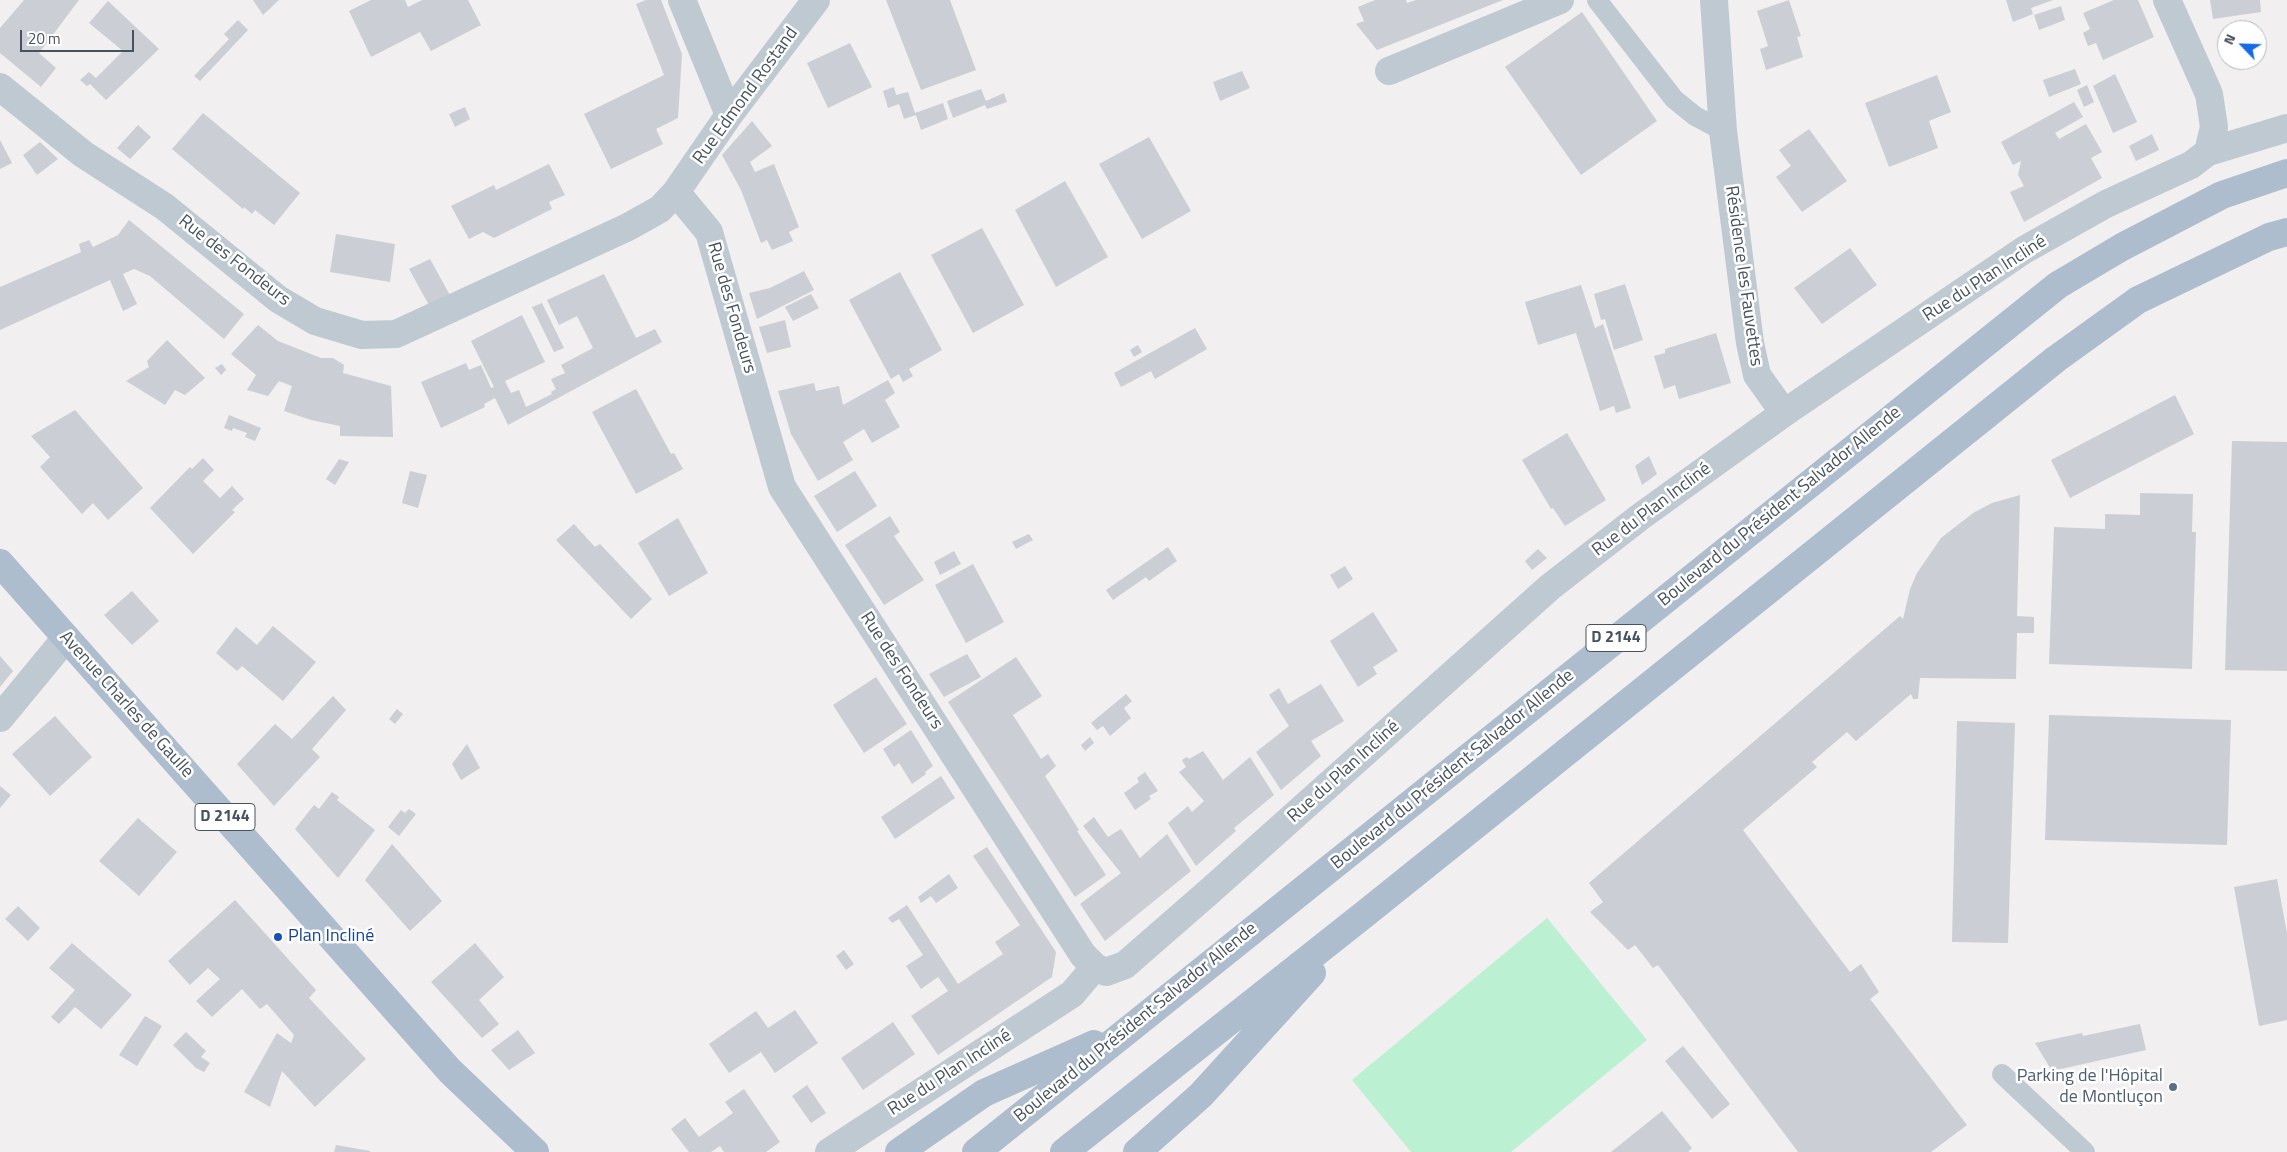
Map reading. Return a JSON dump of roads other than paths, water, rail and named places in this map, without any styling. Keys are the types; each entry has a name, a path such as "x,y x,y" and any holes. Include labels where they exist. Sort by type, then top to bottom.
{"main road":[{"name":"Boulevard du Président Salvador Allende","path":"976,1152 2058,285 2122,247 2222,195 2287,173"},
{"path":"1064,1152 1366,913 2064,354 2138,300 2269,237 2287,232"},
{"name":"Avenue Charles de Gaulle","path":"0,563 450,1070 535,1152"},
{"path":"1137,1152 1201,1095 1366,913"},
{"path":"899,1152 984,1093 1132,1027"},
{"name":"Avenue Charles de Gaulle","path":"450,1070 506,1149"}],"street":[{"path":"682,0 729,115"},
{"name":"Rue Edmond Rostand","path":"676,192 729,115 816,0"},
{"path":"1389,71 1560,0"},
{"name":"Résidence les Fauvettes","path":"1714,0 1723,131 1750,343 1757,375 1784,413"},
{"path":"2167,0 2209,94 2214,127 2208,152"},
{"name":"Rue des Fondeurs","path":"0,87 83,154 166,207 278,299 315,321 362,335 396,334 628,227 660,209 676,192 709,232 782,487 1089,961"},
{"name":"Rue du Plan Incliné","path":"829,1152 1072,994 1089,961 1106,972 1125,964 1212,890 1550,587 1640,517 1784,413 2024,250 2106,204 2191,165 2208,152 2287,128"},
{"path":"0,718 66,638"}],"lane":[{"path":"1596,0 1674,99 1695,116 1723,131"},
{"path":"2002,1074 2085,1152"}],"place":[{"name":"Plan Incliné","path":"278,937"},
{"name":"Parking de l'Hôpital de Montluçon","path":"2173,1087"}]}
